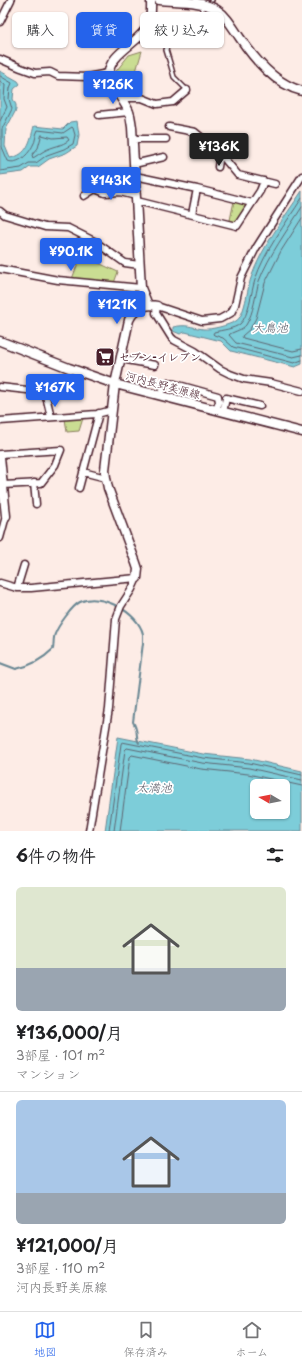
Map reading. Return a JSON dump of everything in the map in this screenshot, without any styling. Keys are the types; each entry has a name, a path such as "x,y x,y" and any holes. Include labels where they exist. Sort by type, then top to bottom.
{"street":[{"path":"0,22 11,0"},
{"path":"148,305 141,288 133,139 129,112 108,74 110,66 116,58 141,35 148,25 151,17 152,0"},
{"path":"159,0 210,2 222,13 254,57 276,78 287,85 302,90"},
{"path":"0,59 35,73 50,72 58,76 87,77 108,74"},
{"path":"122,98 142,98 157,104 173,102 187,90"},
{"path":"99,115 129,112"},
{"path":"169,127 195,132 220,154 238,175 275,184"},
{"path":"133,139 166,139"},
{"path":"218,167 220,154"},
{"path":"134,164 164,157"},
{"path":"135,176 197,189 252,203"},
{"path":"90,831 109,709 116,619 121,606 137,578 138,569 106,478 106,460 112,410 126,331 131,315 144,305 148,305 157,306 202,321 228,315 233,309 242,278 256,248 302,176"},
{"path":"84,196 95,190 102,195 120,192 237,226 260,191 264,181"},
{"path":"192,214 197,189"},
{"path":"0,211 5,215 45,227 68,228 94,241 125,263 139,265"},
{"path":"0,269 58,280 141,288"},
{"path":"157,306 156,313 171,337 195,351 220,369 244,379 271,383 302,391"},
{"name":"河内長野美原線","path":"0,341 69,368 116,384 302,432"},
{"path":"121,359 155,365"},
{"path":"161,396 164,386 168,382 218,396 220,411"},
{"path":"0,387 45,392 51,417"},
{"path":"220,411 226,398 260,406"},
{"path":"0,421 99,413 112,410"},
{"path":"79,488 99,413"},
{"path":"0,538 6,516 2,505 0,455 60,450 55,465 41,482 2,485"},
{"path":"83,472 106,478"},
{"path":"34,483 36,504"},
{"path":"17,588 24,565"},
{"path":"0,583 17,588 31,588 137,578"}],"lane":[{"path":"187,90 174,77 166,50 171,33 190,35 195,22 202,15 210,2"}],"green space":[{"path":"142,51 131,88 123,93 113,75 129,55"},
{"path":"234,201 245,204 246,207 236,222 230,220"},
{"path":"81,255 118,272 114,283 72,279"},
{"path":"84,415 79,431 67,432 65,419"}],"water":[{"path":"0,71 18,81 20,84 14,89 13,99 16,105 16,110 6,129 5,146 10,158 21,154 24,151 29,142 34,126 63,129 70,122 77,121 79,135 77,146 66,153 49,159 38,167 30,167 23,172 0,175"},
{"name":"大鳥池","path":"302,191 302,364 295,367 231,351 221,341 185,332 180,334 173,331 173,327 182,326 203,329 215,328 233,323 239,318 244,308 255,267 274,233"},
{"name":"太満池","path":"118,737 203,754 250,759 302,771 302,831 105,831"}],"waterway":[{"path":"0,663 16,669 31,664 45,656 53,649 54,636 62,621 80,602 98,600 117,606 134,618 140,626 143,634 133,722 136,728 139,743"}],"place":[{"name":"セブン-イレブン","path":"105,357"}]}
